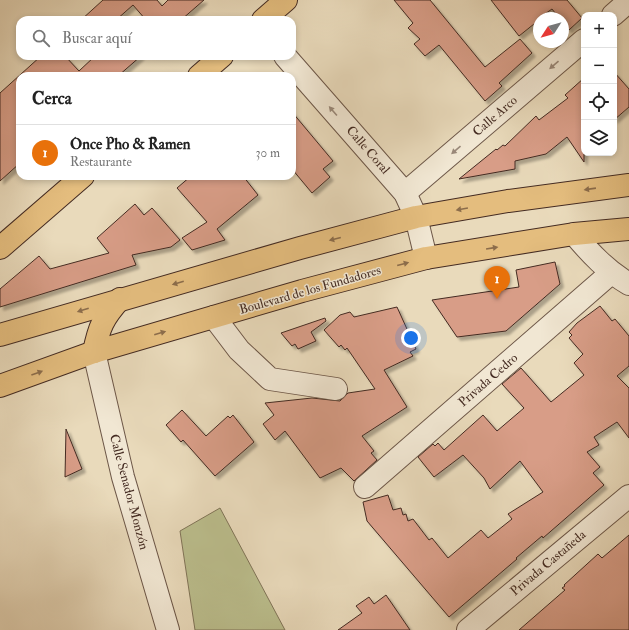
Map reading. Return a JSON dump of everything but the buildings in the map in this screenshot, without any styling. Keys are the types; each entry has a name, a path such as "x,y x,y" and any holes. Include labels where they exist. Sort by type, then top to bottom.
{"main road":[{"path":"268,16 286,0"},
{"path":"204,72 217,60"},
{"path":"0,248 78,180"},
{"path":"0,335 300,248 416,218 508,201 629,185"},
{"name":"Boulevard de los Fundadores","path":"0,386 94,352 302,291 426,258 574,234 629,229"},
{"path":"94,352 98,332 106,315 120,299"}],"street":[{"path":"616,12 629,1"},
{"name":"Calle Arco","path":"405,193 581,43"},
{"name":"Calle Coral","path":"289,60 405,193 416,218 426,258"},
{"path":"574,234 592,255 620,279"},
{"name":"Privada Cedro","path":"365,487 620,279"},
{"path":"214,317 239,350 270,379 336,389"},
{"name":"Calle Senador Monzón","path":"94,352 123,477 168,630"},
{"name":"Privada Castañeda","path":"468,630 629,496"}],"green space":[{"path":"220,508 285,630 195,630 180,531"}],"place":[{"name":"Once Pho & Ramen","path":"497,299"}]}
